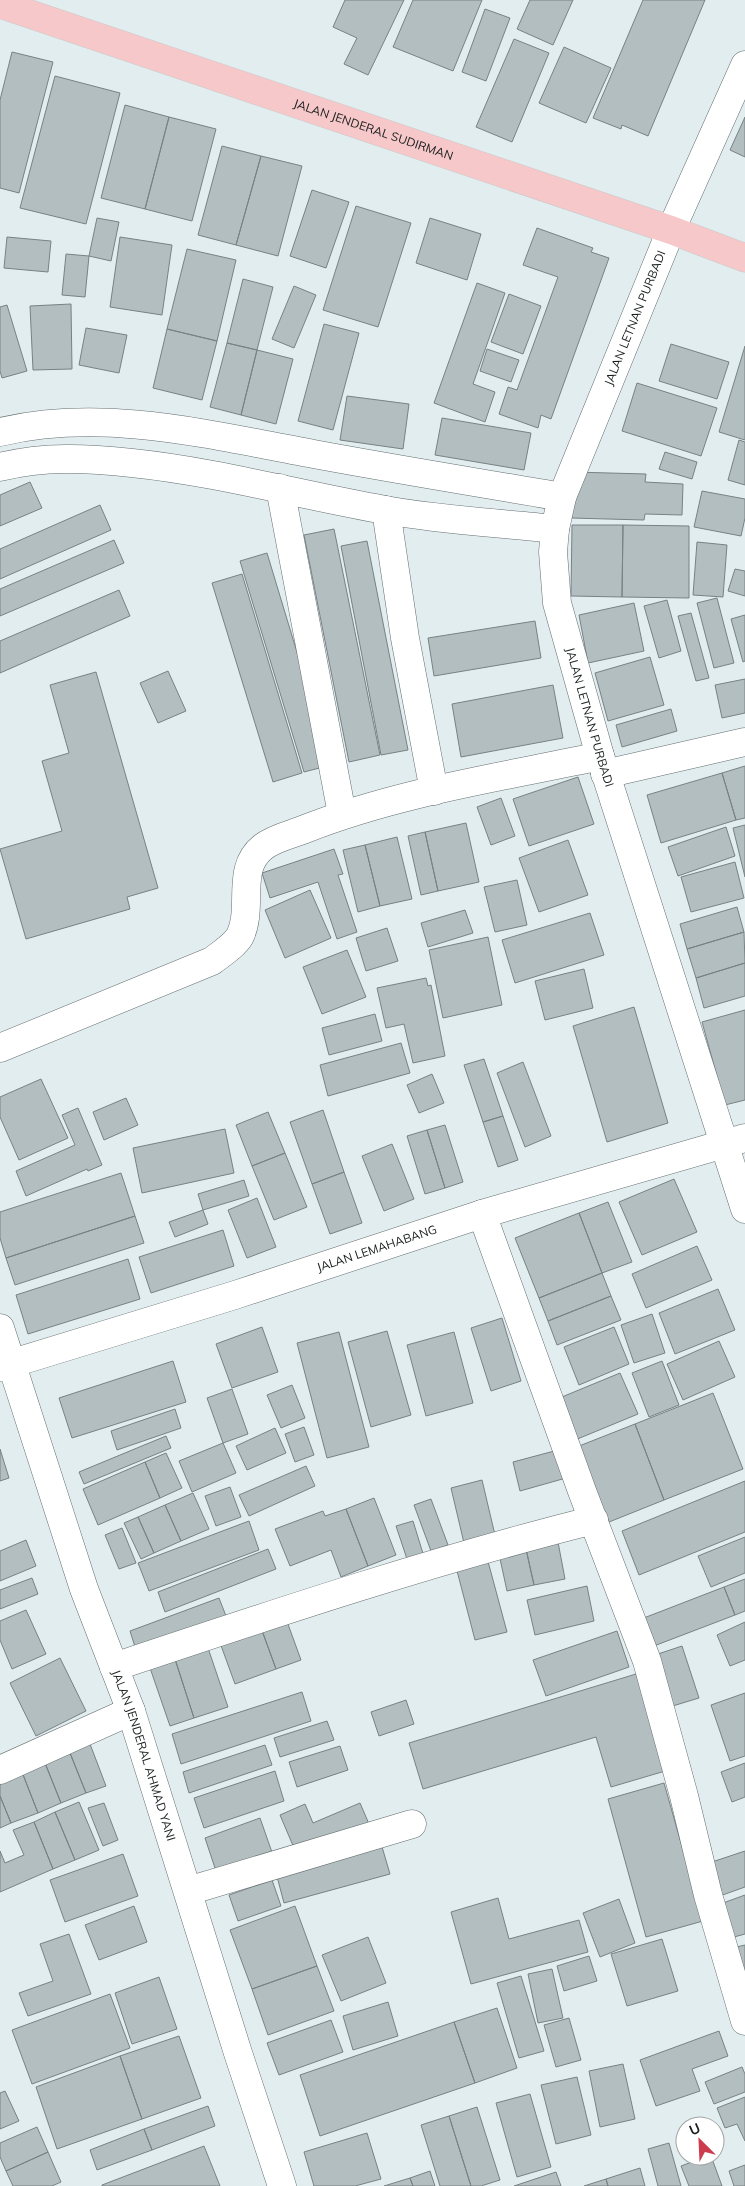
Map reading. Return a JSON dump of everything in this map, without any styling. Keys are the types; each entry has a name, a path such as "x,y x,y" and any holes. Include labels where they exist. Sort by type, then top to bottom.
{"main road":[{"name":"JALAN JENDERAL SUDIRMAN","path":"0,4 671,230 745,258"}],"street":[{"name":"JALAN LETNAN PURBADI","path":"745,65 671,230 562,497 555,529 553,552 557,603 603,765 735,1140 745,1209"},
{"path":"0,432 22,427 121,422 186,430 562,497"},
{"path":"0,466 22,461 56,458 94,459 206,473 386,510 555,529"},
{"path":"280,488 342,814"},
{"path":"386,510 405,638 434,792"},
{"path":"0,1048 212,962 240,936 244,917 248,867 253,857 264,846 342,814 434,792 745,742"},
{"name":"JALAN LEMAHABANG","path":"6,1365 235,1295 482,1214 735,1140"},
{"path":"482,1214 647,1661 684,1796 708,1895 745,2021"},
{"name":"JALAN JENDERAL AHMAD YANI","path":"0,1328 6,1365 84,1589 131,1711 238,2053 282,2186"},
{"path":"114,1667 324,1596 510,1541 594,1520"},
{"path":"0,1770 131,1711"},
{"path":"188,1891 412,1824"}],"building":[{"path":"345,0 404,0 368,75 344,64 357,38 333,27"},
{"path":"413,0 482,0 453,71 393,47"},
{"path":"530,0 573,0 553,45 517,29"},
{"path":"643,0 705,0 648,136 622,125 621,129 593,118"},
{"path":"485,9 510,18 486,81 462,72"},
{"path":"514,39 549,53 512,142 476,127"},
{"path":"564,47 611,68 586,123 539,103"},
{"path":"12,52 53,62 19,193 0,188 0,100"},
{"path":"55,76 120,93 86,224 20,208"},
{"path":"125,105 169,117 145,209 101,198"},
{"path":"169,117 216,129 192,221 145,209"},
{"path":"745,117 745,157 730,150"},
{"path":"222,146 261,156 236,245 198,235"},
{"path":"261,156 302,166 278,256 236,245"},
{"path":"312,190 349,202 326,268 290,256"},
{"path":"356,206 411,223 378,327 323,310"},
{"path":"97,218 119,222 111,261 89,256"},
{"path":"430,218 481,234 467,280 416,263"},
{"path":"537,228 593,248 591,252 609,258 551,419 541,415 538,428 499,414 508,387 517,390 558,277 523,265"},
{"path":"7,237 51,241 48,272 4,268"},
{"path":"120,237 172,245 162,315 110,307"},
{"path":"187,249 236,260 217,341 167,329"},
{"path":"66,254 89,256 85,297 62,295"},
{"path":"243,279 273,287 257,350 227,343"},
{"path":"477,283 505,293 473,384 495,392 485,422 434,403"},
{"path":"294,286 316,295 294,348 272,339"},
{"path":"509,294 541,306 523,354 491,342"},
{"path":"71,304 72,369 33,370 30,306"},
{"path":"7,305 27,371 2,378 0,371 0,307"},
{"path":"324,324 359,333 333,430 298,421"},
{"path":"86,328 127,335 119,373 79,365"},
{"path":"167,329 217,341 202,400 153,388"},
{"path":"227,343 257,350 241,415 210,407"},
{"path":"671,344 729,362 717,399 659,381"},
{"path":"745,346 745,440 719,432"},
{"path":"487,349 519,360 511,382 480,371"},
{"path":"257,350 293,359 276,424 241,415"},
{"path":"637,383 717,408 701,456 622,431"},
{"path":"347,396 409,404 403,449 340,440"},
{"path":"442,418 531,433 524,470 435,455"},
{"path":"739,440 745,442 745,485 728,480"},
{"path":"665,452 697,462 692,479 659,469"},
{"path":"573,472 646,474 645,482 683,484 682,515 645,514 644,520 571,518"},
{"path":"30,482 42,508 0,526 0,495"},
{"path":"702,491 745,499 745,518 741,536 694,527"},
{"path":"100,505 111,530 0,579 0,549"},
{"path":"572,525 623,525 622,597 571,596"},
{"path":"623,525 689,526 689,598 622,597"},
{"path":"334,529 380,755 349,762 304,535"},
{"path":"114,540 124,563 0,616 0,589"},
{"path":"367,541 408,750 381,755 341,546"},
{"path":"697,542 727,545 723,597 693,595"},
{"path":"267,553 331,765 304,772 240,561"},
{"path":"735,569 745,571 745,596 728,591"},
{"path":"242,574 302,773 273,782 212,583"},
{"path":"119,590 130,616 0,673 0,641"},
{"path":"717,598 734,663 714,668 697,603"},
{"path":"667,600 681,651 659,658 644,606"},
{"path":"634,603 644,651 588,663 579,615"},
{"path":"691,613 709,678 696,681 678,616"},
{"path":"745,615 745,661 743,662 731,619"},
{"path":"535,621 541,658 434,676 428,638"},
{"path":"650,657 664,705 608,721 595,673"},
{"path":"168,671 186,711 158,723 140,683"},
{"path":"96,672 158,888 127,897 130,909 26,939 0,849 62,831 42,761 69,753 50,685"},
{"path":"745,679 745,713 722,718 715,685"},
{"path":"553,685 563,738 461,757 452,704"},
{"path":"671,709 677,731 622,747 616,725"},
{"path":"745,766 745,818 736,820 722,773"},
{"path":"722,773 736,820 661,843 647,795"},
{"path":"578,777 594,824 529,846 513,799"},
{"path":"501,798 515,836 491,845 477,807"},
{"path":"466,823 479,882 438,891 425,832"},
{"path":"745,825 745,877 733,828"},
{"path":"726,827 735,856 678,876 668,847"},
{"path":"425,832 438,891 421,895 408,836"},
{"path":"397,837 412,899 380,906 365,845"},
{"path":"568,840 588,895 539,912 519,858"},
{"path":"365,845 380,906 358,912 343,850"},
{"path":"334,849 343,874 338,875 357,932 337,939 318,882 270,898 262,873"},
{"path":"735,862 744,898 691,912 681,877"},
{"path":"517,880 527,925 495,932 484,887"},
{"path":"310,890 331,938 285,958 265,910"},
{"path":"737,907 744,932 687,949 680,924"},
{"path":"465,910 473,933 428,947 421,923"},
{"path":"590,913 604,955 515,983 502,940"},
{"path":"387,928 398,961 366,971 356,938"},
{"path":"744,932 745,963 696,978 687,949"},
{"path":"488,937 502,1005 443,1018 429,950"},
{"path":"347,950 366,997 322,1014 303,967"},
{"path":"745,963 745,996 704,1008 696,978"},
{"path":"584,969 593,1008 545,1020 535,981"},
{"path":"426,978 428,986 431,985 445,1056 413,1063 404,1024 386,1028 377,988"},
{"path":"634,1007 668,1123 607,1142 573,1026"},
{"path":"745,1010 745,1100 725,1105 702,1022"},
{"path":"375,1014 382,1041 329,1055 322,1028"},
{"path":"401,1043 410,1073 328,1096 320,1065"},
{"path":"484,1059 503,1116 483,1122 464,1065"},
{"path":"523,1062 551,1136 525,1147 497,1073"},
{"path":"432,1074 444,1103 419,1113 407,1085"},
{"path":"41,1079 68,1138 19,1160 0,1117 0,1097"},
{"path":"126,1098 138,1125 104,1140 93,1112"},
{"path":"78,1108 102,1165 88,1171 87,1169 26,1196 16,1171 75,1145 62,1115"},
{"path":"323,1110 344,1172 312,1184 290,1122"},
{"path":"268,1112 285,1153 252,1166 236,1125"},
{"path":"503,1116 518,1160 498,1167 483,1122"},
{"path":"445,1125 463,1182 445,1188 427,1130"},
{"path":"225,1129 234,1173 142,1193 133,1148"},
{"path":"427,1130 445,1188 425,1194 407,1136"},
{"path":"392,1144 414,1199 384,1211 362,1156"},
{"path":"285,1153 307,1207 274,1220 252,1166"},
{"path":"344,1172 362,1223 330,1234 312,1184"},
{"path":"121,1173 135,1216 6,1258 0,1238 0,1212"},
{"path":"674,1179 697,1232 642,1255 619,1202"},
{"path":"244,1180 249,1196 203,1210 198,1194"},
{"path":"257,1198 276,1247 247,1258 228,1210"},
{"path":"608,1202 632,1262 602,1273 579,1213"},
{"path":"203,1210 208,1224 175,1237 169,1222"},
{"path":"579,1213 602,1273 539,1298 515,1238"},
{"path":"135,1216 144,1243 15,1285 6,1258"},
{"path":"223,1230 234,1266 151,1293 139,1257"},
{"path":"697,1246 712,1280 646,1308 632,1274"},
{"path":"128,1259 140,1299 28,1334 16,1295"},
{"path":"602,1273 611,1296 548,1321 539,1298"},
{"path":"718,1289 735,1330 675,1354 659,1313"},
{"path":"611,1296 621,1320 557,1345 548,1321"},
{"path":"652,1314 665,1353 634,1363 621,1325"},
{"path":"502,1318 521,1381 491,1391 471,1328"},
{"path":"262,1327 278,1372 232,1388 216,1344"},
{"path":"614,1327 629,1364 579,1385 564,1347"},
{"path":"387,1331 411,1415 371,1427 348,1342"},
{"path":"339,1332 369,1447 327,1458 297,1343"},
{"path":"454,1332 473,1403 426,1416 407,1345"},
{"path":"719,1341 735,1377 683,1400 667,1364"},
{"path":"173,1361 186,1402 72,1438 59,1398"},
{"path":"662,1361 679,1405 649,1417 632,1373"},
{"path":"620,1373 638,1414 575,1440 557,1399"},
{"path":"292,1385 305,1418 281,1428 267,1395"},
{"path":"232,1389 248,1434 223,1443 207,1398"},
{"path":"713,1393 743,1469 664,1500 635,1424"},
{"path":"175,1409 181,1428 117,1450 111,1431"},
{"path":"635,1424 664,1500 604,1524 574,1448"},
{"path":"304,1427 314,1455 295,1462 285,1434"},
{"path":"275,1428 286,1453 247,1470 236,1446"},
{"path":"166,1436 171,1448 84,1484 79,1472"},
{"path":"223,1443 236,1473 192,1492 179,1461"},
{"path":"0,1449 9,1478 0,1481"},
{"path":"558,1450 566,1478 520,1491 513,1462"},
{"path":"166,1453 182,1488 160,1498 145,1462"},
{"path":"145,1462 160,1498 98,1525 83,1489"},
{"path":"306,1466 315,1486 249,1516 239,1495"},
{"path":"482,1480 495,1535 464,1543 451,1488"},
{"path":"745,1481 745,1532 639,1575 622,1531"},
{"path":"230,1487 241,1517 216,1526 205,1496"},
{"path":"193,1493 209,1529 181,1541 165,1505"},
{"path":"374,1498 396,1555 368,1566 346,1509"},
{"path":"431,1499 448,1545 431,1551 414,1505"},
{"path":"165,1505 181,1541 154,1553 138,1517"},
{"path":"346,1509 368,1566 341,1577 331,1550 290,1566 275,1529 323,1511 325,1516"},
{"path":"138,1517 154,1553 141,1559 124,1523"},
{"path":"249,1521 259,1550 149,1591 138,1563"},
{"path":"413,1521 425,1560 409,1565 396,1526"},
{"path":"122,1528 136,1563 119,1569 105,1535"},
{"path":"745,1537 745,1573 711,1587 698,1556"},
{"path":"26,1540 36,1566 0,1581 0,1551"},
{"path":"558,1542 565,1579 534,1585 526,1549"},
{"path":"268,1549 276,1569 165,1612 158,1592"},
{"path":"526,1549 534,1585 507,1591 499,1554"},
{"path":"486,1554 507,1632 475,1640 455,1563"},
{"path":"32,1578 38,1594 0,1609 0,1590"},
{"path":"745,1579 745,1611 735,1615 724,1587"},
{"path":"587,1586 594,1621 535,1635 527,1600"},
{"path":"724,1587 735,1615 646,1649 636,1621"},
{"path":"219,1598 226,1616 136,1650 130,1631"},
{"path":"26,1610 46,1654 12,1669 0,1640 0,1621"},
{"path":"285,1616 301,1660 276,1669 260,1625"},
{"path":"745,1622 745,1660 730,1666 717,1635"},
{"path":"260,1625 276,1669 235,1684 219,1640"},
{"path":"617,1631 629,1667 546,1696 533,1660"},
{"path":"207,1645 228,1707 194,1718 174,1656"},
{"path":"682,1646 699,1698 666,1708 649,1657"},
{"path":"174,1656 194,1718 170,1726 149,1665"},
{"path":"60,1658 86,1711 36,1736 10,1683"},
{"path":"636,1674 672,1769 611,1787 596,1737 423,1789 409,1743"},
{"path":"302,1692 311,1721 181,1764 172,1734"},
{"path":"745,1693 745,1756 730,1761 711,1705"},
{"path":"406,1700 414,1724 379,1736 371,1712"},
{"path":"327,1721 334,1740 280,1757 274,1738"},
{"path":"90,1744 106,1786 86,1793 70,1753"},
{"path":"265,1745 272,1765 189,1793 183,1772"},
{"path":"340,1746 348,1770 297,1787 289,1762"},
{"path":"70,1753 86,1793 61,1803 45,1763"},
{"path":"45,1763 61,1803 38,1813 22,1772"},
{"path":"745,1763 745,1797 732,1802 721,1772"},
{"path":"275,1771 284,1801 204,1828 194,1798"},
{"path":"22,1772 38,1813 11,1823 0,1796 0,1780"},
{"path":"664,1783 703,1921 646,1937 608,1799"},
{"path":"0,1796 11,1823 0,1828"},
{"path":"79,1802 99,1850 75,1860 55,1812"},
{"path":"104,1803 118,1840 103,1846 88,1808"},
{"path":"360,1803 369,1824 294,1848 280,1815 305,1804 313,1823"},
{"path":"55,1812 75,1860 53,1869 34,1822"},
{"path":"260,1818 274,1858 218,1877 205,1838"},
{"path":"34,1822 53,1869 0,1892 0,1851 5,1863 24,1855 13,1830"},
{"path":"380,1840 390,1874 284,1903 275,1869"},
{"path":"745,1851 745,1887 717,1897 706,1864"},
{"path":"123,1854 138,1896 65,1922 50,1880"},
{"path":"272,1880 281,1906 238,1921 229,1895"},
{"path":"745,1895 745,1934 734,1937 723,1903"},
{"path":"498,1898 509,1939 579,1920 588,1952 471,1984 451,1912"},
{"path":"619,1899 635,1943 600,1957 583,1913"},
{"path":"134,1906 147,1942 99,1960 85,1925"},
{"path":"295,1906 317,1966 252,1989 230,1930"},
{"path":"69,1934 91,1994 28,2016 19,1993 53,1981 40,1944"},
{"path":"368,1937 386,1983 341,2001 322,1955"},
{"path":"662,1939 678,1991 627,2006 611,1954"},
{"path":"745,1945 745,1985 732,1948"},
{"path":"589,1956 597,1981 564,1991 557,1966"},
{"path":"317,1966 334,2011 268,2035 252,1989"},
{"path":"552,1969 563,2018 538,2023 528,1974"},
{"path":"521,1976 544,2051 519,2058 497,1983"},
{"path":"159,1977 177,2029 132,2044 115,1993"},
{"path":"110,1994 130,2048 32,2084 12,2030"},
{"path":"388,2002 398,2036 353,2050 343,2016"},
{"path":"497,2008 517,2068 475,2083 454,2022"},
{"path":"569,2018 581,2060 556,2067 544,2025"},
{"path":"331,2020 343,2052 279,2075 267,2043"},
{"path":"454,2022 475,2083 320,2136 300,2075"},
{"path":"719,2031 728,2056 692,2069 700,2091 656,2106 640,2060"},
{"path":"179,2036 201,2098 142,2119 120,2056"},
{"path":"120,2056 142,2119 57,2149 36,2087"},
{"path":"623,2064 635,2119 600,2127 589,2071"},
{"path":"742,2067 745,2074 745,2092 714,2104 705,2082"},
{"path":"577,2077 591,2135 556,2144 541,2085"},
{"path":"5,2091 19,2121 0,2129 0,2093"},
{"path":"530,2094 551,2167 517,2177 496,2103"},
{"path":"745,2097 745,2141 737,2124 725,2128 725,2116 720,2116 717,2108"},
{"path":"208,2106 215,2126 152,2150 144,2129"},
{"path":"477,2107 500,2180 481,2186 471,2186 449,2116"},
{"path":"449,2116 471,2186 440,2186 421,2125"},
{"path":"37,2127 48,2152 6,2171 0,2157 0,2143"},
{"path":"144,2129 152,2150 97,2170 90,2150"},
{"path":"367,2133 381,2179 355,2186 314,2186 304,2152"},
{"path":"669,2143 681,2186 658,2186 648,2149"},
{"path":"204,2146 220,2186 102,2186 102,2185"},
{"path":"48,2152 61,2182 52,2186 13,2186 6,2171"},
{"path":"745,2165 745,2186 734,2186 729,2171"},
{"path":"681,2166 715,2166 722,2186 689,2186"},
{"path":"640,2168 645,2186 608,2186 606,2179"},
{"path":"430,2171 435,2186 413,2186 410,2178"},
{"path":"556,2172 561,2186 514,2186"},
{"path":"410,2178 413,2186 384,2186"},
{"path":"606,2179 608,2186 584,2186"}]}
